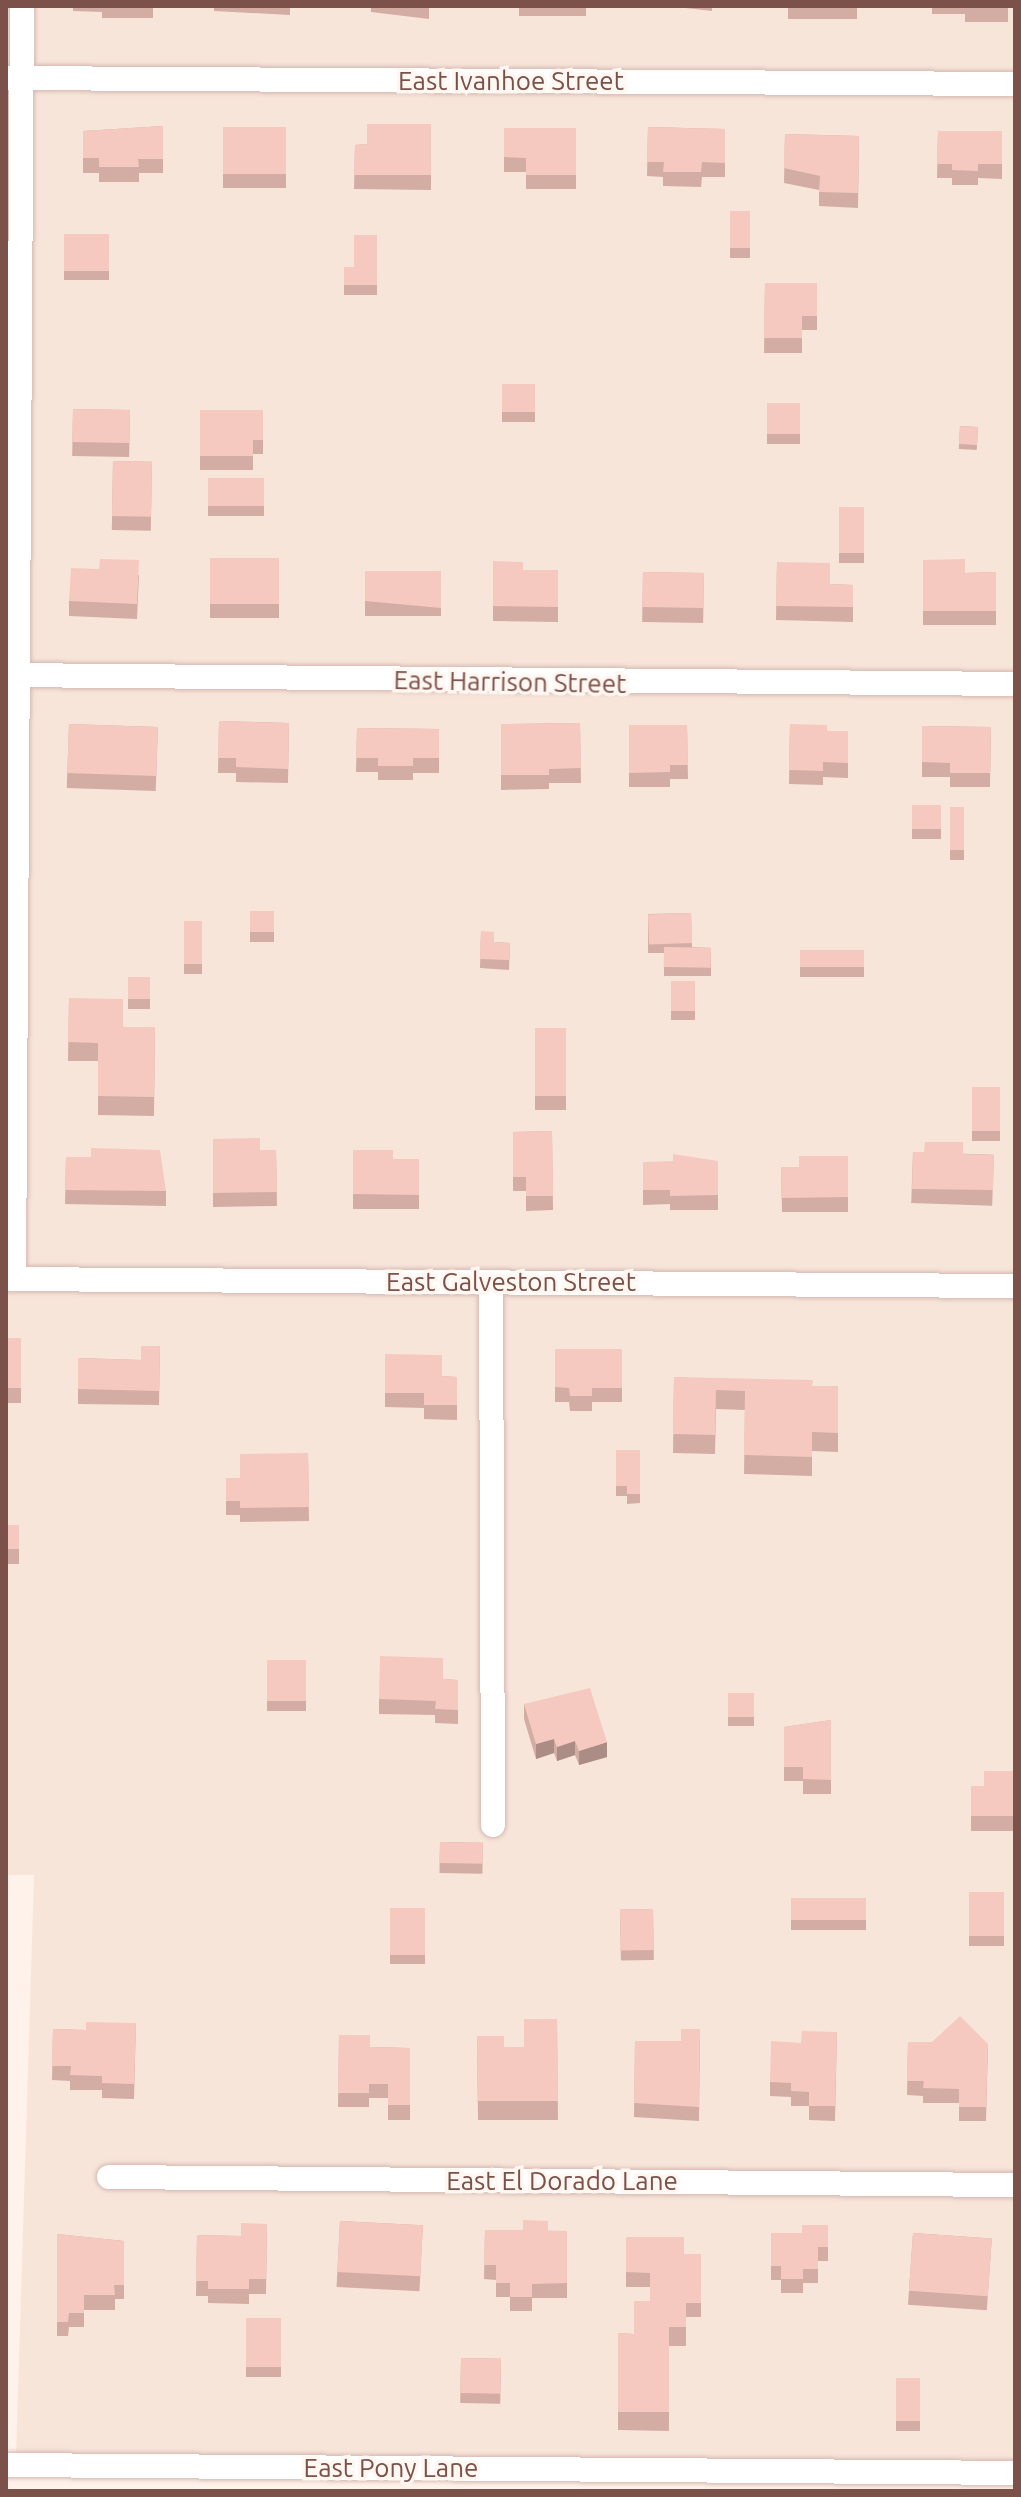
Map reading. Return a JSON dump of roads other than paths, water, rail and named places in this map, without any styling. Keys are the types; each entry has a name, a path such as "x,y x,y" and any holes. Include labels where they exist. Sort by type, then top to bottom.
{"street":[{"path":"10,1279 14,78 22,6"},
{"name":"East Ivanhoe Street","path":"14,78 1015,84"},
{"name":"East Harrison Street","path":"13,675 1015,684"},
{"name":"East Galveston Street","path":"10,1279 1015,1286"},
{"path":"491,1282 493,1825"},
{"name":"East El Dorado Lane","path":"109,2177 1015,2185"},
{"name":"East Pony Lane","path":"6,2465 1015,2473"}]}
